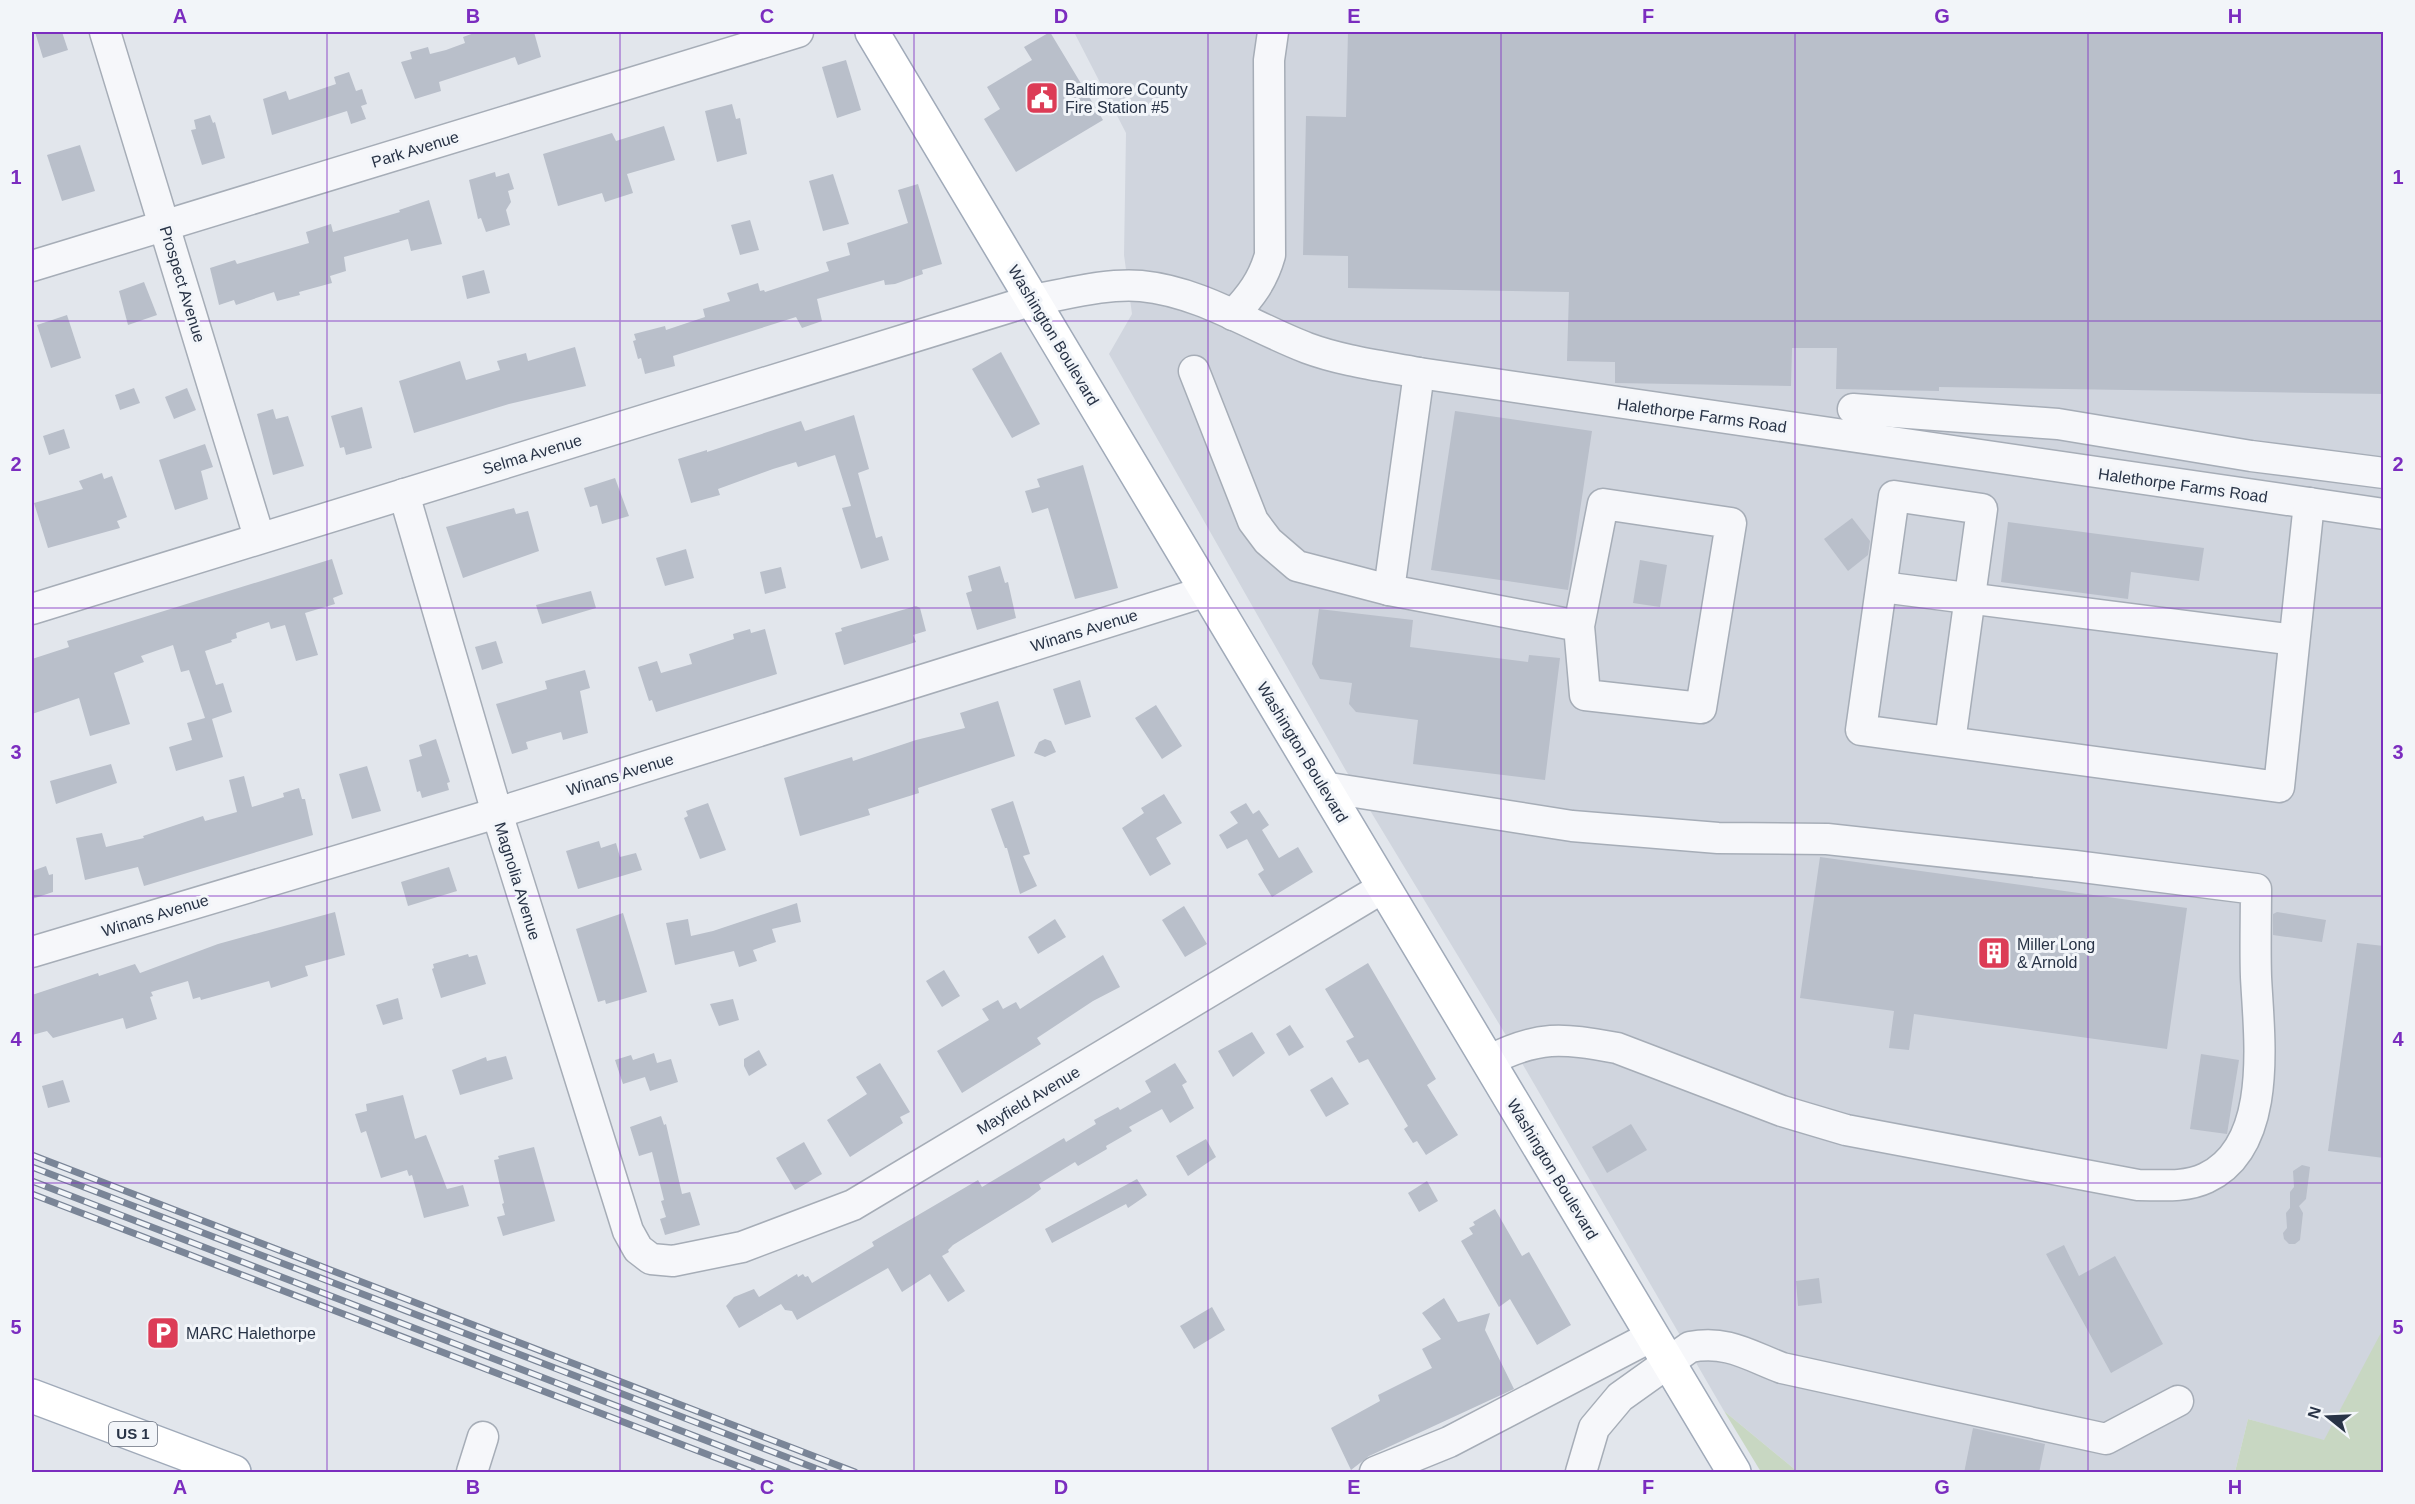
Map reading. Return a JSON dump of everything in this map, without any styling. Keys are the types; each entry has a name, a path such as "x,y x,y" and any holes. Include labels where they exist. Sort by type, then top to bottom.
{"main road":[{"name":"Washington Boulevard","path":"872,32 1734,1473"},
{"name":"US 1","path":"32,1396 234,1473"},
{"name":"US 1","path":"32,1419 172,1473"}],"street":[{"name":"Prospect Avenue","path":"105,32 166,225 259,537"},
{"name":"Park Avenue","path":"32,267 798,32"},
{"path":"1233,315 1254,293 1264,276 1270,255 1269,60 1273,32"},
{"name":"Halethorpe Farms Road","path":"1032,300 1105,287 1138,286 1169,290 1199,298 1310,349 1419,373 2384,514"},
{"name":"Selma Avenue","path":"32,609 1032,300"},
{"path":"1194,371 1253,521 1268,541 1297,566 1389,590 1579,626"},
{"path":"1389,590 1419,373"},
{"path":"1853,409 2058,424 2251,456 2384,473"},
{"path":"1935,449 1937,414"},
{"name":"Magnolia Avenue","path":"404,494 497,813 628,1231 638,1249 651,1258"},
{"path":"1950,742 1982,509 1894,496 1861,730 2279,787 2308,503"},
{"path":"1603,504 1731,523 1701,708 1585,695 1579,626 1603,504"},
{"path":"1882,587 2294,640"},
{"name":"Winans Avenue","path":"32,952 497,813 1207,591"},
{"path":"1323,787 1572,826 1718,838 1827,839 2256,889 2256,975 2261,1054 2256,1104 2247,1132 2229,1163 2206,1178 2186,1184 2138,1185 1846,1130 1782,1111 1617,1048 1588,1042 1563,1039 1539,1041 1517,1046 1488,1060"},
{"name":"Mayfield Avenue","path":"651,1258 673,1261 742,1247 853,1205 1384,887"},
{"path":"1375,1473 1660,1349 1714,1344 1733,1347 1782,1368 2106,1439 2178,1401"},
{"path":"1581,1473 1594,1428 1660,1349"},
{"path":"472,1473 483,1437"}],"shaded area":[{"path":"1074,32 2383,32 2384,1329 2324,1441 2248,1419 2235,1472 1798,1472 1724,1411 1501,1027 1345,769 1109,354 1132,314 1124,255 1126,133"}],"green space":[{"path":"2383,1329 2383,1472 2235,1472 2248,1419 2324,1440"},
{"path":"1724,1411 1798,1472 1761,1472"}],"building":[{"path":"35,32 62,32 68,50 43,58"},
{"path":"477,32 534,32 541,57 518,65 515,57 439,82 441,91 415,99 401,62 412,59 410,52 428,47 430,54 446,50 465,43 463,37"},
{"name":"Baltimore County Fire Station #5","path":"1050,32 1103,120 1016,172 984,119 1000,109 987,87 1032,60 1024,47"},
{"path":"1348,32 2384,32 2384,394 1939,387 1939,391 1836,389 1837,348 1792,348 1791,386 1615,383 1615,362 1567,361 1569,292 1348,288 1348,256 1303,255 1306,116 1346,117"},
{"path":"846,60 861,110 837,118 822,67"},
{"path":"349,72 356,91 362,89 367,104 361,106 366,119 351,124 347,111 272,135 263,99 286,91 289,100 336,84 334,77"},
{"path":"732,104 736,119 740,118 747,154 717,162 705,111"},
{"path":"210,115 213,123 215,122 225,158 202,165 191,130 196,129 194,120"},
{"path":"664,126 675,160 627,174 633,193 605,202 602,193 558,206 543,154 612,133 616,141"},
{"path":"80,145 95,191 62,201 47,155"},
{"path":"495,172 496,177 509,173 514,189 508,191 511,202 506,210 510,225 486,232 481,218 478,219 469,180"},
{"path":"833,174 849,224 823,231 809,181"},
{"path":"918,184 942,264 922,270 923,274 895,284 885,285 884,280 817,299 822,321 802,328 796,317 673,356 675,366 645,374 633,341 636,340 634,334 665,326 666,330 705,317 703,309 730,301 727,293 758,283 760,291 765,292 829,271 826,262 850,255 847,243 908,223 898,190"},
{"path":"429,200 442,244 411,251 408,239 344,257 346,271 330,276 332,283 299,292 300,295 277,301 274,292 236,305 234,300 219,305 210,268 235,260 237,264 309,243 306,232 331,224 333,232 400,212 399,210"},
{"path":"750,220 759,250 740,255 731,225"},
{"path":"484,270 490,293 467,299 462,276"},
{"path":"144,282 157,315 128,325 119,291"},
{"path":"67,315 81,358 51,368 37,325"},
{"path":"575,347 586,386 509,404 414,433 399,381 460,361 466,380 500,370 497,361 526,353 528,361"},
{"path":"1001,352 1040,424 1012,438 972,369"},
{"path":"134,388 140,403 120,410 115,395"},
{"path":"187,388 196,410 174,419 165,397"},
{"path":"362,407 372,448 346,455 344,447 340,448 331,416"},
{"path":"273,409 276,419 288,416 304,466 273,475 257,414"},
{"path":"1455,411 1592,431 1568,590 1431,570"},
{"path":"854,415 869,469 858,473 876,538 882,536 889,560 861,569 842,508 851,506 835,455 798,467 796,462 773,469 718,489 720,495 691,503 678,459 707,450 707,452 801,421 805,431"},
{"path":"64,429 70,448 49,455 43,436"},
{"path":"205,444 213,467 201,471 208,499 175,510 159,460"},
{"path":"1083,465 1118,588 1075,599 1048,508 1032,513 1025,491 1040,487 1037,479"},
{"path":"102,473 104,479 112,476 127,517 117,521 120,528 48,548 34,503 83,489 79,481"},
{"path":"615,478 629,516 602,524 597,505 590,507 584,488"},
{"path":"514,508 516,514 528,511 539,551 463,578 446,527"},
{"path":"1852,518 1870,541 1868,555 1848,571 1824,539"},
{"path":"2008,522 2204,548 2199,581 2131,572 2128,599 2001,582"},
{"path":"686,549 694,578 665,586 656,558"},
{"path":"332,559 343,594 333,598 335,604 305,613 318,655 296,661 285,625 271,629 269,622 236,633 237,638 231,640 232,642 205,651 216,685 223,683 232,712 212,719 223,757 176,771 169,747 192,740 187,723 205,718 189,670 181,672 173,645 141,656 144,662 114,673 130,724 90,736 79,698 32,714 32,659 69,647 67,641"},
{"path":"1640,560 1667,565 1660,607 1633,603"},
{"path":"1000,566 1005,583 1008,582 1016,618 977,630 966,593 972,591 968,576"},
{"path":"781,567 786,588 765,594 760,572"},
{"path":"591,591 596,608 542,624 536,605"},
{"path":"916,606 920,608 926,631 913,635 916,642 844,665 835,633 842,631 841,628"},
{"path":"1319,609 1413,620 1410,647 1528,662 1529,655 1560,658 1545,780 1413,764 1418,720 1356,712 1349,704 1352,683 1320,679 1312,664"},
{"path":"750,629 751,633 765,629 777,674 656,712 652,700 649,701 638,667 657,661 661,673 692,664 689,654 734,639 733,634"},
{"path":"496,641 503,663 482,670 475,647"},
{"path":"585,670 590,688 580,691 588,733 563,740 561,732 526,742 528,749 512,754 496,704 547,689 545,681"},
{"path":"1080,680 1091,717 1065,725 1053,689"},
{"path":"998,701 1015,756 918,788 919,793 868,809 870,815 800,836 784,778 852,757 853,761 916,740 965,728 960,713"},
{"path":"1156,705 1182,746 1162,759 1135,718"},
{"path":"436,739 450,782 447,783 449,790 422,798 420,791 417,792 409,760 422,756 419,745"},
{"path":"1045,739 1051,741 1056,752 1045,757 1034,753 1039,742"},
{"path":"111,764 117,783 56,804 50,781"},
{"path":"367,766 381,811 352,819 339,774"},
{"path":"244,776 252,807 284,797 283,793 299,788 302,799 305,799 313,835 144,886 138,867 85,880 76,838 102,833 106,847 144,838 143,836 203,816 205,821 237,812 229,780"},
{"path":"1164,794 1182,823 1156,838 1171,864 1150,876 1122,828 1144,813 1141,808"},
{"path":"1013,801 1030,854 1023,856 1037,886 1020,894 1007,848 1005,848 991,809"},
{"path":"708,803 726,850 700,859 684,818 688,816 686,811"},
{"path":"1246,803 1253,814 1259,810 1269,825 1262,830 1279,858 1298,847 1313,872 1272,897 1258,874 1264,870 1247,839 1227,849 1219,835 1238,823 1230,812"},
{"path":"599,841 601,848 616,843 620,857 636,853 642,870 578,889 566,851"},
{"name":"Miller Long & Arnold","path":"1820,857 2187,908 2167,1049 1914,1014 1909,1050 1889,1048 1894,1011 1800,998"},
{"path":"46,866 49,875 53,874 53,892 32,899 32,871"},
{"path":"449,867 457,891 408,906 401,882"},
{"path":"797,903 801,922 772,929 776,942 753,950 757,961 739,967 734,951 675,965 666,923 688,919 691,936"},
{"path":"1184,906 1207,944 1185,957 1162,920"},
{"path":"335,912 345,955 305,966 308,976 271,988 269,981 201,1000 200,997 193,999 188,981 151,992 153,996 150,997 157,1019 126,1029 123,1018 53,1038 47,1031 32,1035 32,995 98,973 99,976 135,964 140,973 218,944"},
{"path":"2277,912 2326,920 2322,942 2273,935 2273,914"},
{"path":"623,913 647,992 606,1004 605,1000 598,1002 576,929"},
{"path":"1055,919 1066,937 1038,954 1028,937"},
{"path":"2357,943 2384,946 2384,1158 2328,1151"},
{"path":"468,954 469,957 477,955 486,984 441,998 432,969 433,964"},
{"path":"1103,955 1120,987 1093,1001 1037,1038 1041,1044 962,1093 937,1051 989,1020 982,1009 998,1000 1003,1009 1016,1002 1020,1009"},
{"path":"1368,963 1436,1079 1427,1085 1458,1135 1426,1155 1417,1141 1413,1143 1404,1129 1408,1126 1368,1059 1359,1063 1346,1041 1354,1037 1325,989"},
{"path":"944,970 960,996 942,1007 926,981"},
{"path":"398,998 403,1019 383,1025 376,1005"},
{"path":"733,999 739,1020 719,1026 710,1004"},
{"path":"1290,1025 1304,1047 1289,1056 1276,1034"},
{"path":"1252,1032 1265,1053 1233,1077 1218,1051"},
{"path":"759,1050 767,1065 749,1076 744,1066 744,1059"},
{"path":"654,1053 657,1063 671,1059 678,1082 650,1091 645,1077 623,1084 615,1060 631,1055 633,1060"},
{"path":"2201,1054 2239,1060 2227,1134 2190,1129"},
{"path":"506,1056 513,1079 460,1095 452,1070 486,1057 487,1061"},
{"path":"880,1063 910,1112 900,1117 903,1123 850,1157 827,1120 867,1094 856,1077"},
{"path":"1175,1063 1187,1082 1182,1085 1194,1108 1170,1123 1162,1109 1129,1127 1132,1131 1106,1146 1107,1149 1078,1166 1075,1162 1039,1184 1041,1189 1029,1198 953,1245 948,1250 949,1252 942,1256 965,1291 948,1302 930,1274 902,1292 888,1268 797,1320 792,1311 785,1310 781,1304 739,1328 726,1306 734,1297 754,1289 759,1297 797,1274 798,1277 803,1274 805,1277 808,1276 812,1283 874,1246 872,1242 978,1180 982,1187 1064,1138 1066,1142 1096,1124 1094,1120 1118,1107 1120,1110 1151,1092 1145,1081"},
{"path":"1332,1077 1349,1104 1326,1117 1310,1090"},
{"path":"63,1080 70,1102 48,1108 42,1086"},
{"path":"403,1095 415,1139 426,1135 447,1189 463,1185 469,1206 424,1218 412,1175 409,1176 407,1170 381,1178 366,1131 361,1133 355,1114 367,1111 366,1104"},
{"path":"661,1116 664,1125 666,1124 682,1194 690,1192 700,1225 665,1235 660,1219 666,1217 661,1201 664,1200 652,1152 639,1156 630,1127"},
{"path":"1631,1124 1647,1150 1607,1173 1592,1147"},
{"path":"1206,1139 1216,1157 1188,1176 1176,1156"},
{"path":"804,1142 822,1174 795,1190 776,1158"},
{"path":"534,1147 555,1221 503,1236 497,1217 505,1215 502,1204 504,1203 494,1160 499,1159 498,1156"},
{"path":"2302,1165 2310,1167 2306,1199 2299,1206 2303,1213 2300,1240 2295,1244 2289,1244 2284,1239 2283,1233 2287,1228 2286,1213 2290,1208 2290,1192 2294,1187 2293,1171"},
{"path":"1137,1179 1147,1195 1128,1208 1126,1204 1052,1243 1045,1229"},
{"path":"1427,1181 1438,1201 1419,1212 1408,1193"},
{"path":"1495,1209 1522,1256 1529,1252 1571,1325 1537,1345 1510,1299 1499,1307 1461,1241 1473,1234 1469,1228 1475,1225 1473,1222"},
{"path":"2064,1245 2079,1276 2115,1256 2163,1344 2111,1373 2046,1254"},
{"path":"1819,1278 1822,1303 1798,1306 1796,1281"},
{"path":"1444,1298 1458,1322 1490,1313 1485,1330 1514,1389 1369,1456 1351,1470 1331,1428 1380,1401 1378,1395 1432,1368 1422,1349 1441,1339 1422,1313"},
{"path":"1212,1307 1225,1330 1194,1349 1180,1326"},
{"path":"1973,1428 2045,1444 2039,1473 1964,1473"}],"railway":[{"path":"32,1155 855,1472"},
{"path":"32,1167 825,1472"},
{"path":"32,1181 788,1472"},
{"path":"32,1194 753,1472"}],"place":[{"name":"Baltimore County Fire Station #5","path":"1042,98"},
{"name":"Miller Long & Arnold","path":"1994,953"},
{"name":"MARC Halethorpe","path":"163,1333"}]}
